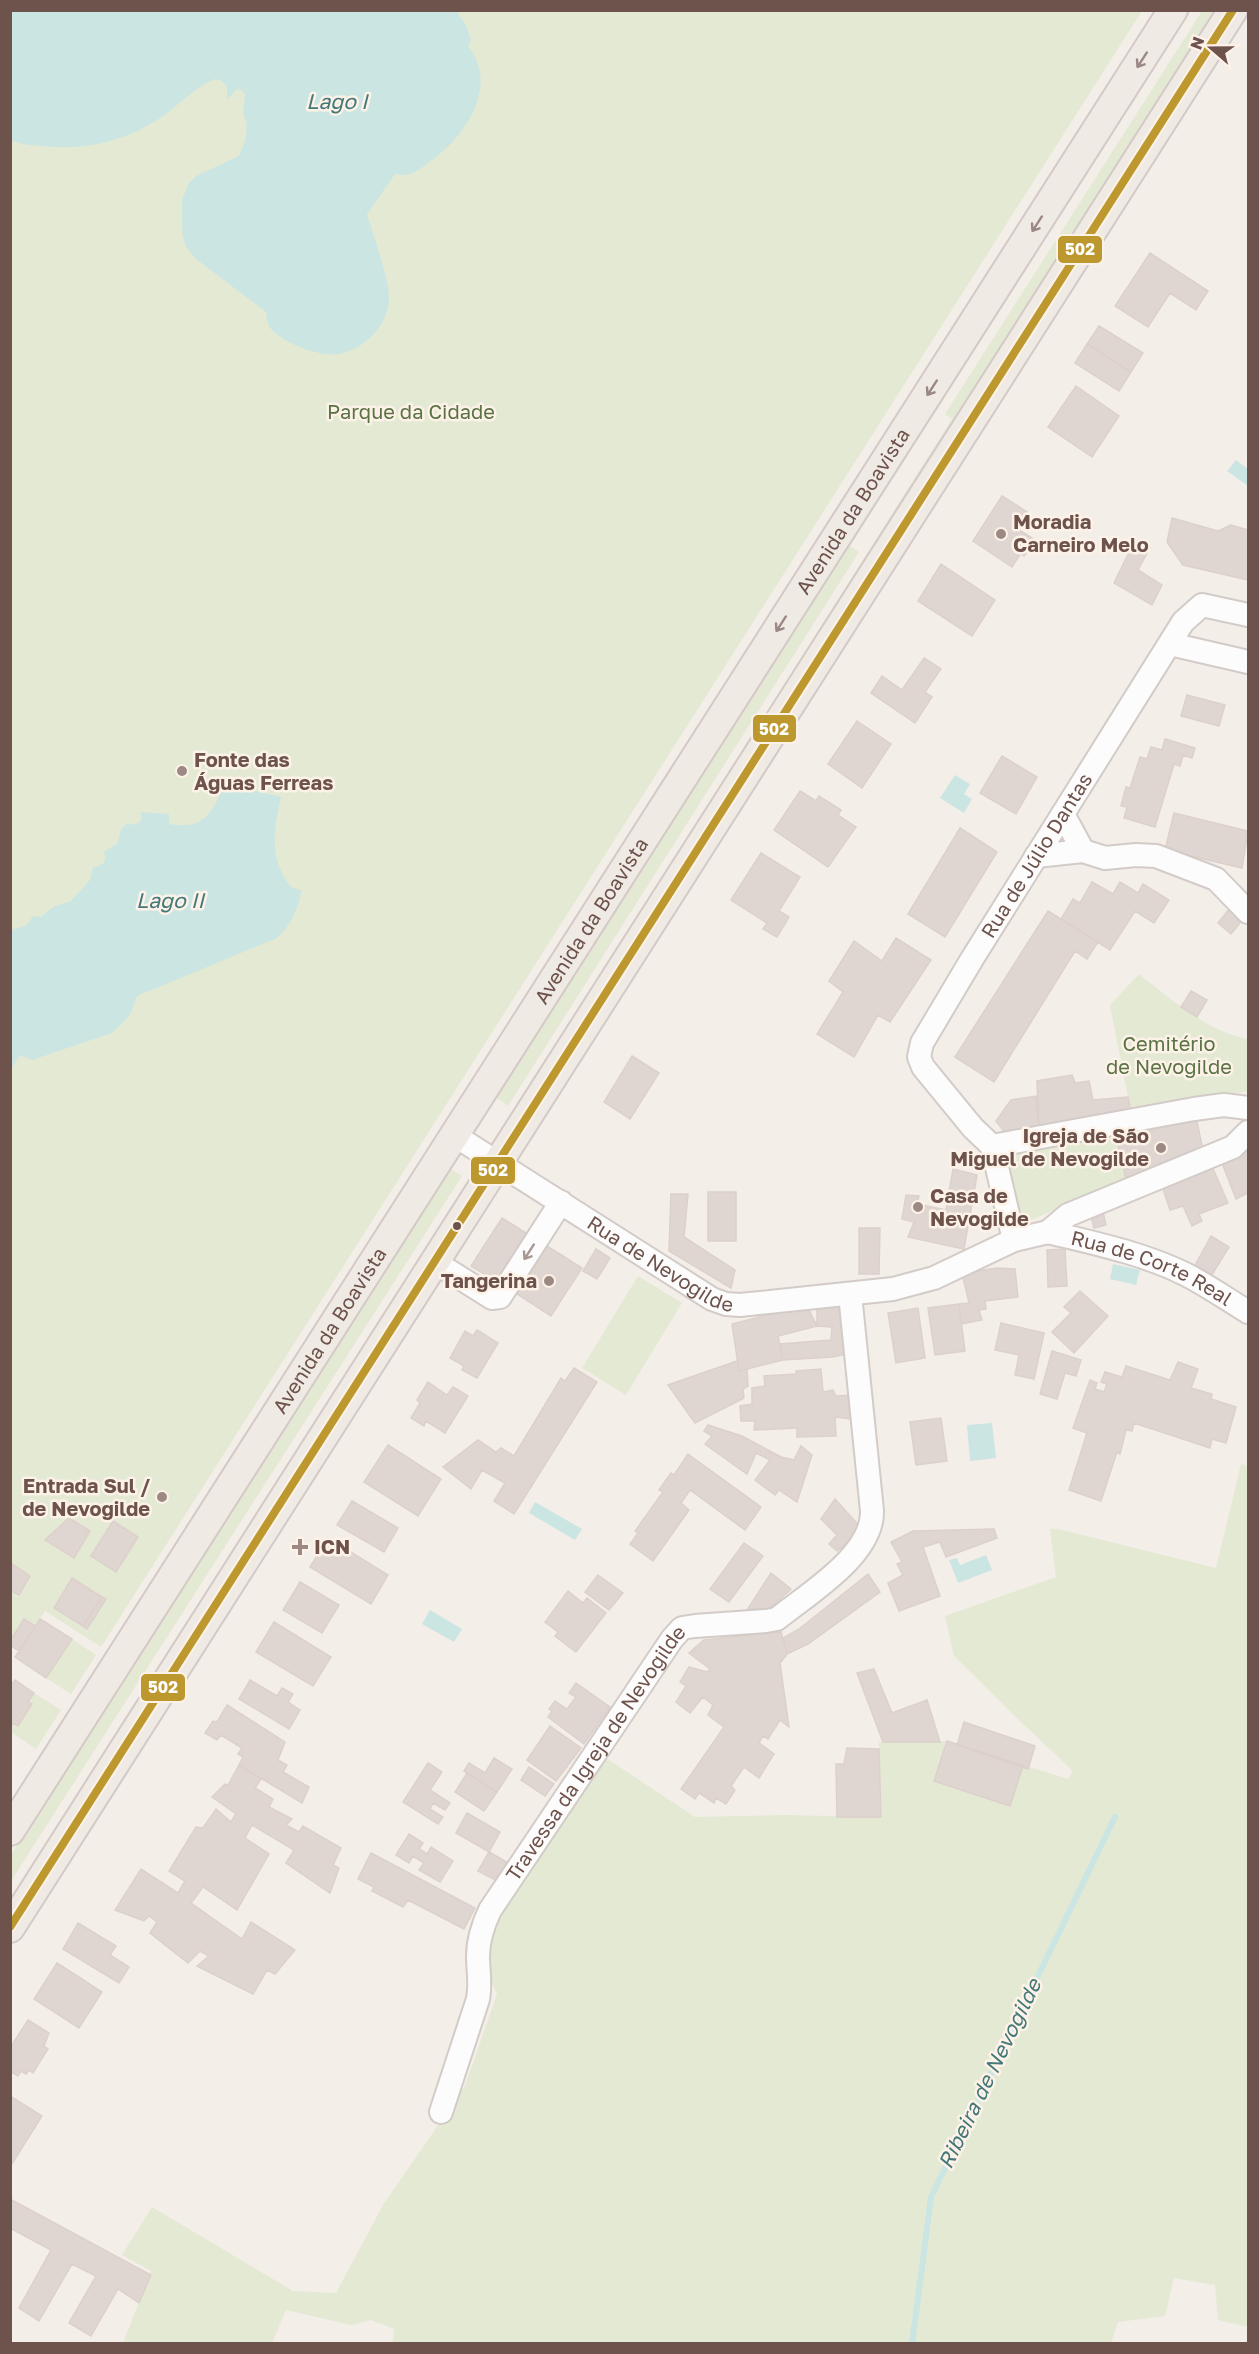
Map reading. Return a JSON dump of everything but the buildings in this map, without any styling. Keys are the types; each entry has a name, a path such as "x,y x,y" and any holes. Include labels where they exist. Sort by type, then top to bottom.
{"main road":[{"name":"Avenida da Boavista","path":"10,1831 1173,10"},
{"path":"10,1928 499,1165 1233,10"}],"street":[{"name":"Rua de Júlio Dantas","path":"992,1146 973,1128 923,1067 919,1057 922,1043 1183,622 1202,605 1248,615"},
{"path":"1170,644 1248,662"},
{"path":"1063,814 1083,851"},
{"path":"1036,856 1083,851 1105,858 1156,856 1216,879 1248,912"},
{"path":"1014,1240 992,1146 1194,1109 1224,1105 1248,1108"},
{"path":"1048,1232 1068,1215 1233,1147 1248,1132"},
{"name":"Rua de Nevogilde","path":"454,1135 712,1299 726,1304 740,1305 893,1289 934,1278 1014,1240 1048,1232"},
{"path":"435,1262 492,1298 500,1297 561,1202"},
{"name":"Rua de Corte Real","path":"1048,1232 1113,1248 1162,1264 1186,1275 1248,1312"},
{"name":"Travessa da Igreja de Nevogilde","path":"441,2112 476,2008 480,1982 478,1956 480,1937 490,1910 672,1639 682,1628 766,1621 777,1618 849,1561 870,1528 872,1511 850,1294"}],"green space":[{"name":"Parque da Cidade","path":"11,11 1142,11 101,1647 45,1611 35,1626 11,1641 11,1590 19,1594 30,1576 10,1565","holes":["69,1518 90,1532 74,1558 45,1540"]},
{"path":"1186,11 1191,11 850,546 859,552 508,1106 495,1097"},
{"path":"1202,11 1219,11 518,1112 515,1110 952,419 945,414"},
{"name":"Cemitério de Nevogilde","path":"1139,974 1203,1021 1217,1029 1247,1039 1248,1091 1131,1113 1110,1005"},
{"path":"1115,1131 1126,1179 1015,1227 998,1152"},
{"path":"449,1168 462,1176 11,1881 11,1855"},
{"path":"638,1276 682,1303 626,1395 582,1368"},
{"path":"1241,1464 1248,1466 1248,2327 1218,2320 1215,2285 1174,2278 1165,2316 1118,2322 1111,2343 393,2344 394,2329 371,2320 351,2325 286,2310 272,2343 123,2343 151,2271 122,2255 152,2207 293,2291 336,2293 383,2205 465,2086 497,1994 489,1977 485,1936 597,1752 695,1817 785,1815 880,1817 879,1742 947,1741 1068,1779 1073,1771 954,1656 945,1616 1056,1577 1050,1529 1058,1529 1216,1568"},
{"path":"72,1639 96,1655 71,1694 46,1678"},
{"path":"34,1693 61,1710 36,1749 11,1732 14,1723 18,1725 31,1705 28,1702"}],"water":[{"name":"Lago I","path":"11,10 456,11 466,25 471,40 468,46 477,61 481,77 479,93 474,109 456,138 444,150 411,174 395,174 367,214 389,292 384,319 373,335 358,347 339,354 312,351 293,344 271,329 266,312 195,258 185,245 182,230 182,200 189,183 196,176 239,156 245,141 247,124 243,113 245,95 243,91 237,89 227,100 227,87 221,80 215,79 201,86 162,117 134,132 105,142 58,147 11,140"},
{"path":"1236,460 1248,469 1248,486 1227,471"},
{"path":"955,775 970,784 964,794 972,799 964,813 940,798"},
{"name":"Lago II","path":"224,784 281,797 275,827 276,857 288,883 293,888 302,890 296,910 287,927 277,938 137,996 130,1015 112,1033 32,1060 20,1055 11,1069 11,933 13,929 26,926 33,916 41,917 53,907 71,901 90,880 93,867 103,863 104,852 118,843 121,829 128,823 134,825 140,822 142,817 140,812 169,814 169,824 181,825 198,822 205,818 216,804"},
{"path":"1113,1264 1140,1270 1136,1285 1110,1279"},
{"path":"992,1423 996,1458 970,1461 967,1425"},
{"path":"535,1502 582,1529 575,1540 529,1513"},
{"path":"986,1555 992,1570 958,1583 949,1560 957,1558 960,1565"},
{"path":"430,1610 462,1629 454,1642 422,1624"}],"waterway":[{"name":"Ribeira de Nevogilde","path":"912,2344 931,2197 1115,1817"}],"transit line":[{"name":"502","path":"10,1927 1233,10"}],"place":[{"name":"Moradia Carneiro Melo","path":"1001,534"},
{"name":"Fonte das Águas Ferreas","path":"182,771"},
{"name":"Igreja de São Miguel de Nevogilde","path":"1161,1148"},
{"name":"Casa de Nevogilde","path":"918,1207"},
{"name":"Tangerina","path":"549,1281"},
{"name":"Entrada Sul / de Nevogilde","path":"162,1497"},
{"name":"ICN","path":"300,1547"}]}
